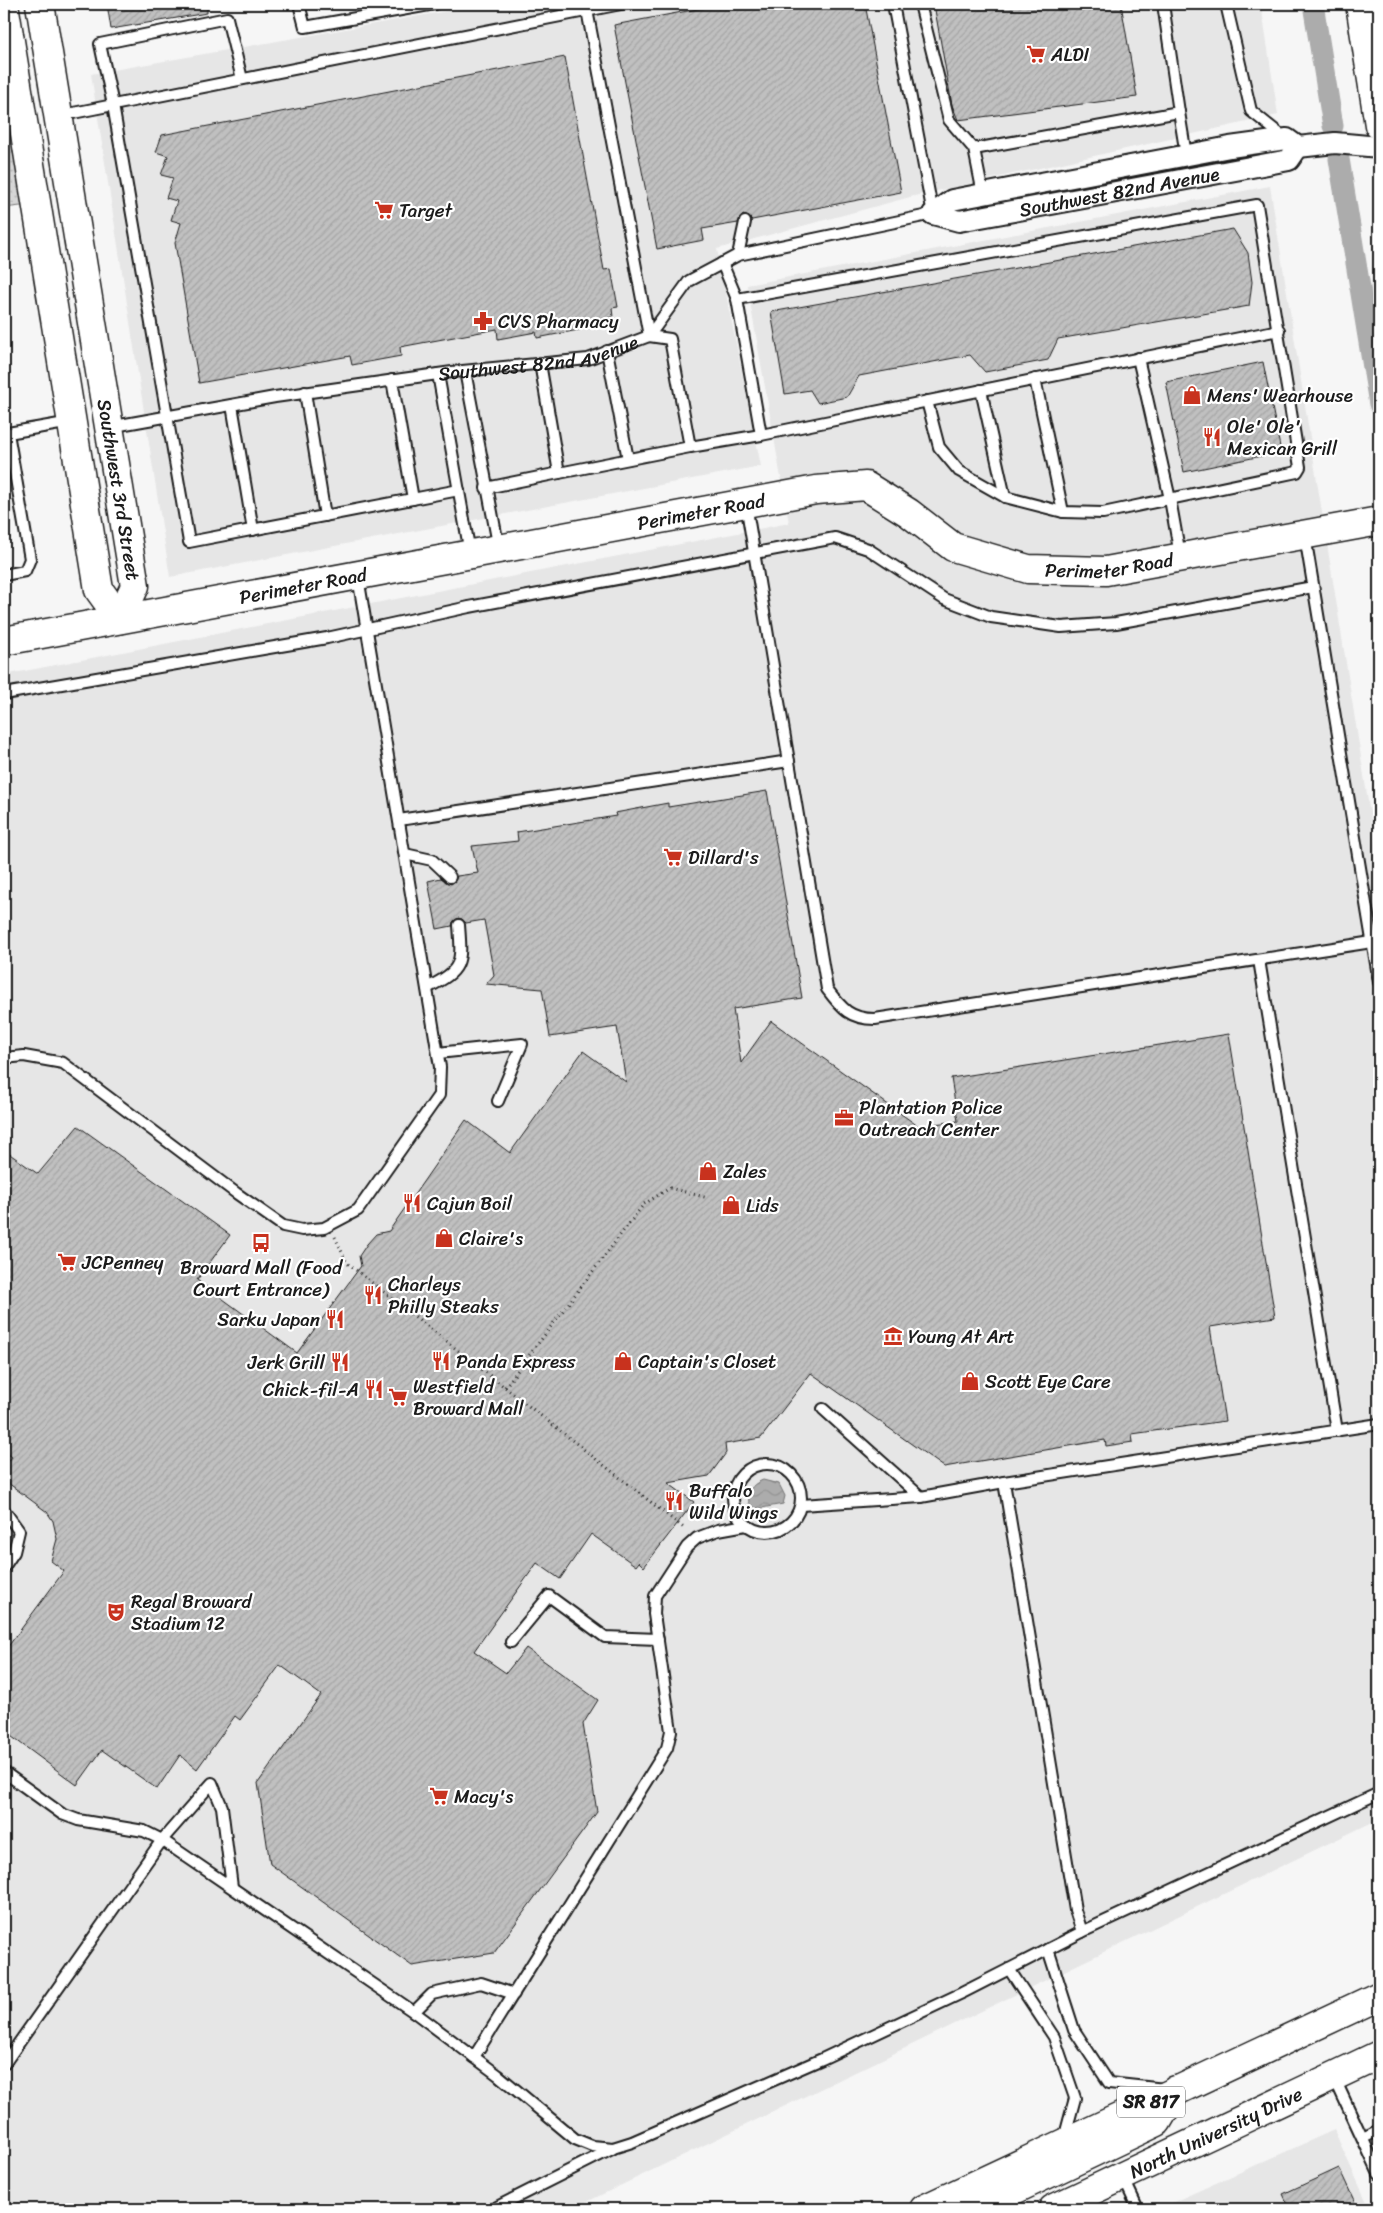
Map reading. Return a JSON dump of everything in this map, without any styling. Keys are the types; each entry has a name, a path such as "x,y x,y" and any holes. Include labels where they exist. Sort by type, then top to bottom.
{"street":[{"name":"Southwest 3rd Street","path":"4,4 99,590 120,619"},
{"name":"Southwest 3rd Street","path":"40,4 134,586 120,619"},
{"path":"1360,4 1379,125"},
{"name":"Southwest 82nd Avenue","path":"933,214 952,200 1186,155 1292,143 1335,142 1379,147"},
{"name":"Southwest 82nd Avenue","path":"933,214 959,221 1288,160 1292,143"},
{"path":"1114,169 1118,191"},
{"path":"64,374 100,379"},
{"name":"Perimeter Road","path":"4,641 816,490 866,486 909,513 953,547 1028,569 1106,571 1379,521"},
{"name":"SR 817","path":"1176,2090 1379,1996"},
{"name":"North University Drive","path":"1053,2209 1379,2055"},
{"path":"924,2209 1068,2153 1157,2122 1176,2090"},
{"path":"974,2209 1068,2153"}],"lane":[{"path":"299,4 304,27 435,4"},
{"path":"58,116 621,4"},
{"path":"893,4 933,214"},
{"path":"920,4 949,120 974,149 983,194"},
{"path":"1163,4 1186,155"},
{"path":"1226,4 1251,111 1292,143"},
{"path":"587,10 649,336 670,339 690,447"},
{"path":"242,79 227,18 100,44 113,105 189,542 459,490"},
{"path":"974,149 1179,112"},
{"path":"737,300 1257,205 1279,330 1299,470 1103,512 1063,512 1005,497 958,471 939,446 927,402"},
{"name":"Southwest 82nd Avenue","path":"108,428 305,392 438,374 588,359 649,336 689,281 738,255 933,214"},
{"path":"738,255 744,222"},
{"path":"722,263 737,300 761,435"},
{"path":"486,488 927,402 1279,330"},
{"path":"607,351 628,460"},
{"path":"1138,358 1170,499 1180,558"},
{"path":"540,363 559,473"},
{"path":"464,371 499,549"},
{"path":"438,374 470,554"},
{"path":"392,380 413,499"},
{"path":"1035,380 1063,512"},
{"path":"981,390 1005,497"},
{"path":"305,392 326,516"},
{"path":"232,405 253,530"},
{"path":"4,575 25,571 30,559 6,434 72,422"},
{"path":"746,503 828,989 839,1005 859,1019 875,1020 1372,942"},
{"path":"1304,534 1379,982"},
{"path":"4,694 367,630 469,607 835,538 868,549 944,599 991,617 1061,627 1116,623 1313,587"},
{"path":"4,1058 24,1056 63,1063 236,1194 283,1226 302,1230 329,1225 358,1210 440,1096 438,1054 358,576"},
{"path":"399,820 789,761"},
{"path":"405,854 432,860 450,877"},
{"path":"427,988 450,977 462,956 459,924"},
{"path":"1259,960 1337,1430"},
{"path":"438,1054 522,1044 498,1101"},
{"path":"823,1409 921,1497"},
{"path":"800,1505 921,1497 1004,1482 1379,1424"},
{"path":"772,1464 792,1474 801,1494 800,1505 797,1517 779,1530 762,1532 746,1525 738,1517 733,1496 736,1485 742,1475 751,1468 772,1464"},
{"path":"1004,1482 1076,1910 1082,1932"},
{"path":"4,1567 14,1552 19,1530 5,1512"},
{"path":"474,2057 667,1748 671,1730 654,1614 655,1596 687,1547 697,1538 718,1530 746,1525"},
{"path":"510,1642 549,1596 605,1638 658,1639"},
{"path":"4,1772 62,1814 78,1820 144,1831 162,1840 414,2012 474,2057 575,2138 592,2146 613,2148"},
{"path":"4,2064 162,1840 212,1783 222,1807 232,1887"},
{"path":"497,2208 613,2148 632,2142 822,2059 1048,1948 1379,1792"},
{"path":"1048,1948 1074,2030 1109,2083 1176,2090"},
{"path":"1008,1969 1054,2037 1075,2098 1068,2153"},
{"path":"414,2012 432,1994 481,1983 514,1994"},
{"path":"1334,2076 1379,2174"},
{"path":"1363,2138 1379,2130"},
{"path":"1123,2176 1138,2209"}],"path":[{"path":"505,1387 644,1204 670,1188 708,1198"},
{"path":"329,1225 347,1263 697,1538"}],"shaded area":[{"path":"4,4 37,204 4,208"},
{"path":"487,4 1261,4 1278,115 914,196 717,249 761,466 170,577 91,74"},
{"path":"1270,186 1379,870 1379,1819 572,2209 4,2209 4,675 789,523 747,285"},
{"path":"1334,2130 1370,2209 1158,2209"}],"water":[{"path":"763,1480 779,1484 785,1496 783,1504 751,1510 749,1492 754,1485"}],"building":[{"path":"107,4 207,4 207,13 111,29"},
{"path":"724,4 865,4 901,192 752,220 743,215 738,223 702,229 704,240 657,249 614,25"},
{"name":"ALDI","path":"971,4 1121,4 1137,97 958,120 952,105 935,10"},
{"name":"Target","path":"565,57 604,270 611,269 618,307 612,308 613,317 593,321 594,327 537,338 536,332 498,339 497,329 400,347 401,356 352,365 350,356 199,383 175,243 181,223 171,220 177,201 166,198 173,178 161,175 168,156 156,152 162,135"},
{"path":"1233,229 1248,253 1252,282 1249,306 1058,339 1048,360 985,372 970,355 859,376 847,397 818,403 810,390 785,394 771,312"},
{"path":"1263,362 1281,452 1184,472 1166,382"},
{"name":"Westfield Broward Mall","path":"767,791 802,998 733,1009 741,1063 771,1021 918,1126 958,1121 951,1078 1229,1034 1275,1317 1210,1327 1225,1421 1132,1434 1133,1442 1106,1446 1105,1440 944,1467 811,1373 761,1438 725,1444 726,1453 709,1476 668,1483 694,1502 644,1567 639,1562 636,1566 591,1534 560,1579 537,1563 474,1651 506,1673 526,1648 598,1700 583,1724 597,1812 494,1953 412,1966 270,1864 258,1783 321,1695 280,1665 240,1720 235,1716 197,1769 180,1755 157,1789 102,1750 77,1785 4,1731 4,1652 64,1571 51,1561 57,1539 53,1521 47,1512 4,1480 4,1467 12,1457 4,1451 4,1150 38,1174 78,1126 230,1235 197,1280 297,1353 361,1266 359,1256 367,1244 376,1234 389,1231 466,1120 510,1153 583,1051 626,1082 617,1027 550,1037 542,989 486,984 494,975 484,920 466,923 458,918 453,922 452,926 437,929 428,881 441,878 451,884 457,876 478,873 472,846 518,841 517,832 616,816 615,813 668,803 668,807"},
{"path":"1339,2168 1358,2209 1290,2209 1283,2194"}],"waterway":[{"path":"1313,4 1333,126"},
{"path":"1339,159 1379,404"}],"place":[{"name":"ALDI","path":"1036,54"},
{"name":"Target","path":"384,210"},
{"name":"CVS Pharmacy","path":"483,321"},
{"name":"Mens' Wearhouse","path":"1192,395"},
{"name":"Ole' Ole' Mexican Grill","path":"1212,437"},
{"name":"Dillard's","path":"673,857"},
{"name":"Plantation Police Outreach Center","path":"844,1118"},
{"name":"Zales","path":"708,1171"},
{"name":"Cajun Boil","path":"412,1203"},
{"name":"Lids","path":"731,1205"},
{"name":"Claire's","path":"444,1238"},
{"name":"Broward Mall (Food Court Entrance)","path":"261,1243"},
{"name":"JCPenney","path":"67,1262"},
{"name":"Charleys Philly Steaks","path":"373,1295"},
{"name":"Sarku Japan","path":"335,1319"},
{"name":"Young At Art","path":"893,1336"},
{"name":"Panda Express","path":"441,1361"},
{"name":"Captain's Closet","path":"623,1361"},
{"name":"Jerk Grill","path":"340,1362"},
{"name":"Scott Eye Care","path":"970,1381"},
{"name":"Chick-fil-A","path":"374,1389"},
{"name":"Westfield Broward Mall","path":"398,1397"},
{"name":"Buffalo Wild Wings","path":"674,1501"},
{"name":"Regal Broward Stadium 12","path":"116,1612"},
{"name":"Macy's","path":"439,1796"}]}
